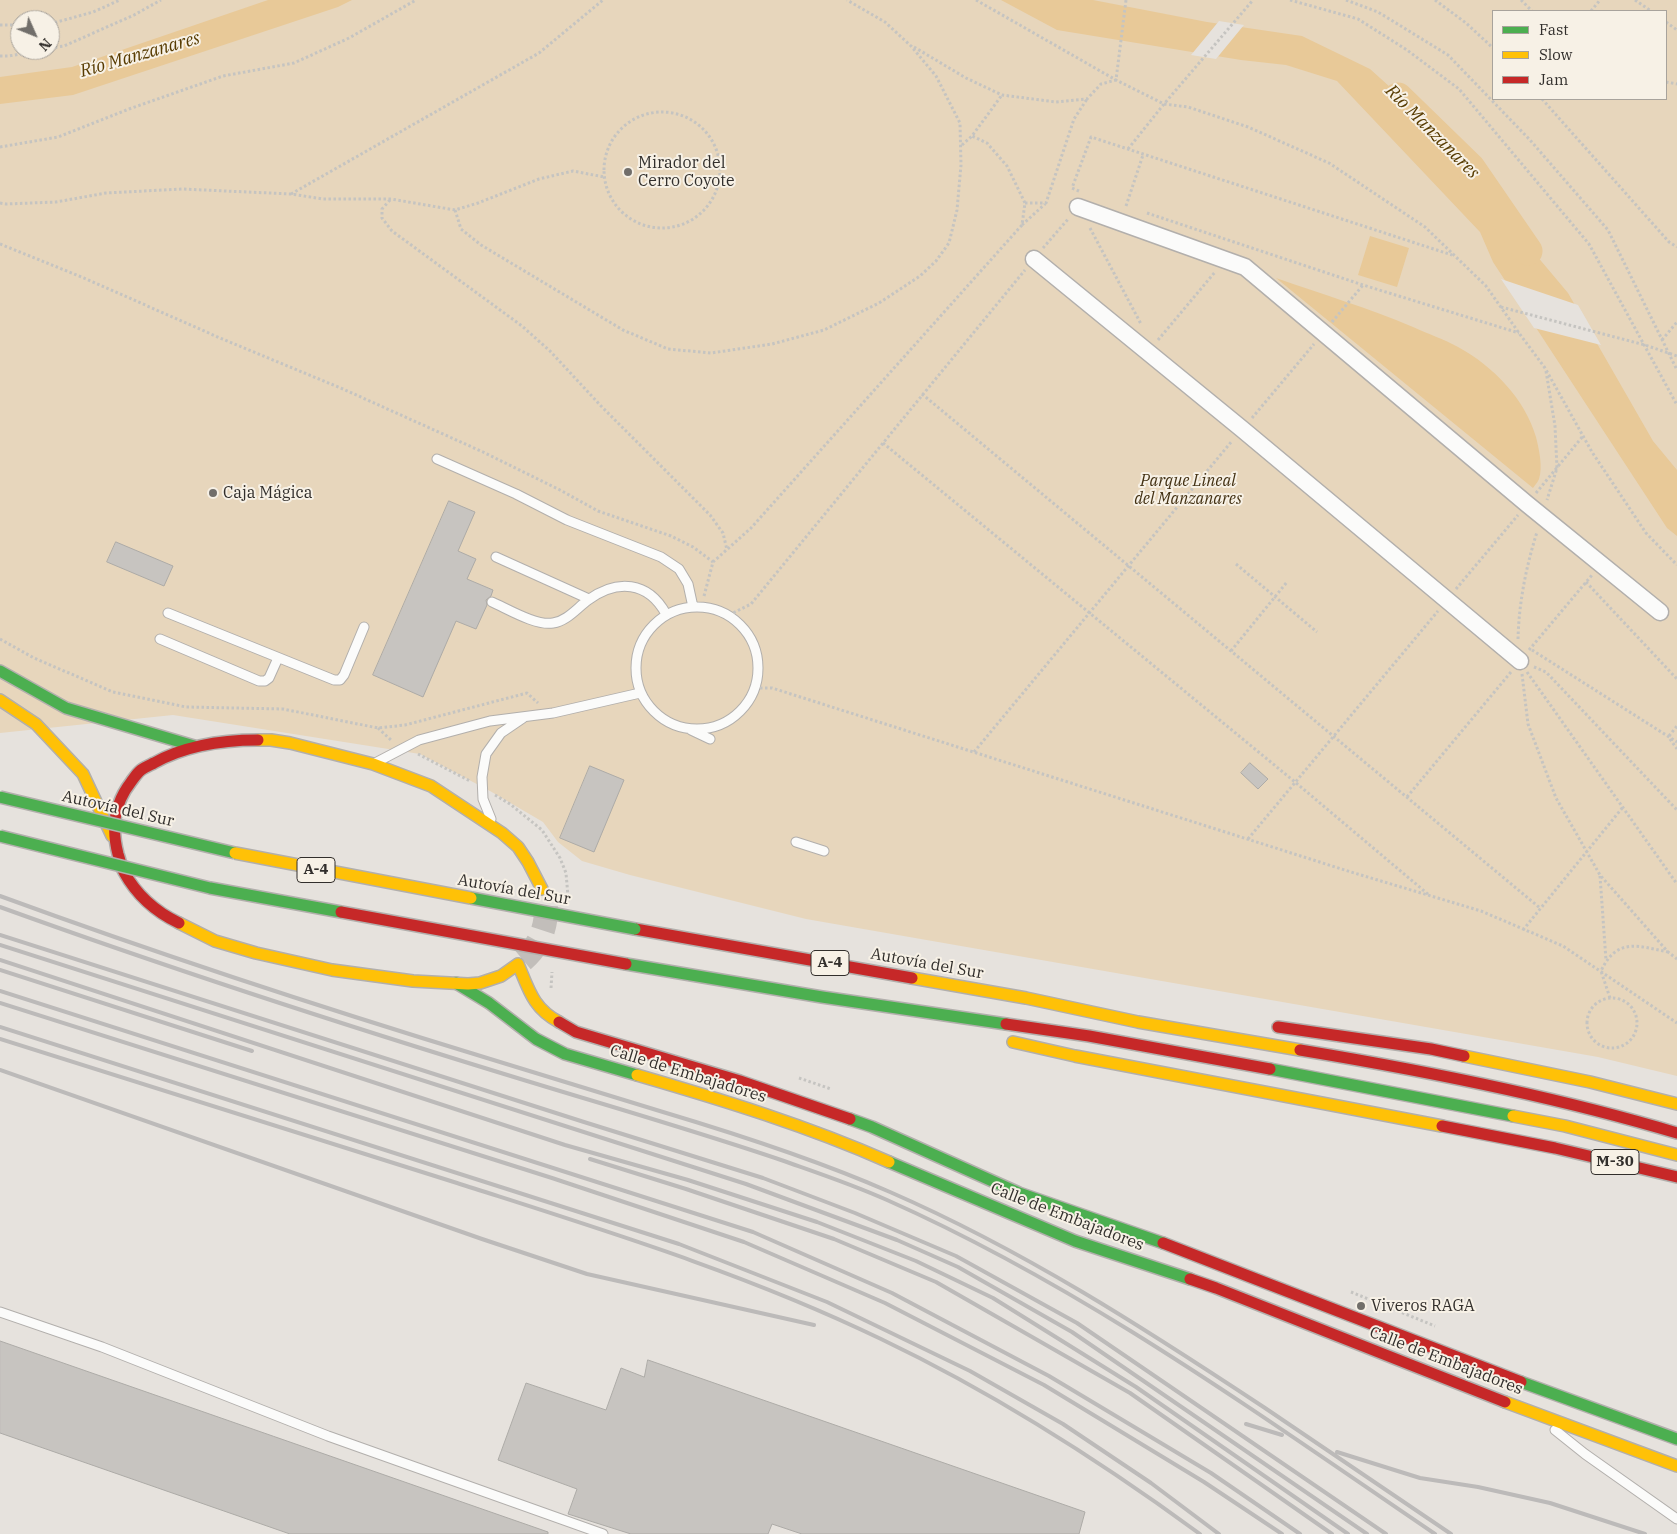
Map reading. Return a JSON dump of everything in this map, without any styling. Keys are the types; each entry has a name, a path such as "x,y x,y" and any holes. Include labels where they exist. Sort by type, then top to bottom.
{"main road":[{"path":"0,670 66,708 194,746"},
{"path":"0,700 36,724 83,774 114,839 124,871 142,897 166,917 215,941 256,953 332,970 404,980 456,983"},
{"path":"114,839 118,802 123,792 141,770 164,757 194,746 232,740 271,740 309,747 372,764 431,786 495,828 518,847 542,890"},
{"name":"Autovía del Sur","path":"0,797 256,858 1026,998"},
{"name":"A-4","path":"0,836 210,888 626,964 822,997"},
{"name":"Calle de Embajadores","path":"456,983 468,984 491,980 510,971 518,964 532,998 548,1016 576,1032 740,1081 821,1108 881,1131 1019,1193 1180,1250 1493,1372 1677,1439"},
{"name":"Calle de Embajadores","path":"456,983 489,1003 536,1039 565,1054 729,1102 810,1130 862,1150 1074,1241 1216,1288 1534,1413 1677,1466"},
{"path":"822,997 958,1029"},
{"path":"822,997 1089,1036 1317,1077 1565,1126 1677,1155"},
{"path":"1026,998 1104,1004"},
{"path":"1026,998 1138,1022 1378,1063 1494,1086 1634,1120 1677,1133"},
{"path":"1268,1026 1431,1049 1590,1082 1677,1104"},
{"path":"997,1038 1075,1056 1555,1148 1633,1178"},
{"name":"M-30","path":"1555,1148 1677,1177"},
{"path":"1424,1369 1448,1367"},
{"path":"1479,1378 1486,1380 1493,1372"}],"street":[{"path":"1080,199 1245,267 1327,328 1541,516 1660,612"},
{"path":"1034,258 1448,600 1525,655"}],"lane":[{"path":"437,459 516,494 566,520 661,557 679,569 688,584 697,606"},
{"path":"496,556 589,599"},
{"path":"492,602 544,624 555,623 570,615 589,599 606,589 622,585 639,588 660,604 666,614"},
{"path":"689,729 708,728 726,722 739,713 755,688 758,667 755,646 744,628 729,615 715,608 697,606 680,608 666,614 646,632 637,651 635,672 640,693 652,710 669,723 689,729 710,740"},
{"path":"168,613 334,680 340,680 344,675 364,627"},
{"path":"160,639 259,681 265,681 269,678 278,658"},
{"path":"372,764 419,740 490,721 553,713 640,693"},
{"path":"495,828 482,799 482,777 486,754 501,733 527,716"},
{"path":"796,842 824,851"},
{"path":"0,1312 102,1347 337,1439 603,1534"},
{"path":"1534,1413 1585,1454 1677,1519"}],"path":[{"path":"60,21 93,12 120,0"},
{"path":"60,47 161,0"},
{"path":"0,147 58,137 129,109 223,76 294,63 349,38 416,0"},
{"path":"291,194 539,53 603,0"},
{"path":"455,210 461,229 481,245 622,330 668,349 710,353 772,344 824,330 880,303 920,276 936,261 949,243 956,210 962,145 960,123 936,76 911,46 885,22 847,0"},
{"path":"976,0 1116,80 1164,104 1188,107 1248,127 1330,163 1425,227 1486,286 1545,368 1592,452 1646,533 1677,565"},
{"path":"1116,80 1126,0"},
{"path":"1128,150 1164,104 1253,0"},
{"path":"1290,0 1358,19 1407,50 1458,89 1589,244 1677,405"},
{"path":"1346,0 1378,12 1448,55 1530,140 1608,230 1677,370"},
{"path":"1435,0 1466,23 1492,47"},
{"path":"1521,0 1531,10"},
{"path":"1592,10 1600,0"},
{"path":"1635,0 1650,10"},
{"path":"911,46 966,78 1002,95 1056,102 1087,99"},
{"path":"697,606 714,562 751,528 1022,225 1046,203 1074,119 1087,99 1101,84 1116,80"},
{"path":"962,145 972,136 1002,95"},
{"path":"1543,100 1669,242 1677,247"},
{"path":"658,112 677,114 694,121 708,134 718,151 721,169 718,189 708,206 694,219 676,227 656,228 637,223 621,212 610,196 604,178 605,159 612,141 624,126 640,116 658,112"},
{"path":"972,136 987,143 1007,166 1024,203 1022,225"},
{"path":"1143,329 1080,199 1072,188 1091,137 1455,256"},
{"path":"1126,206 1143,155"},
{"path":"0,203 56,202 106,193 182,189 291,194 323,199 391,199 455,210 478,204 539,179 574,171 604,178"},
{"path":"391,199 382,209 382,218 392,230 522,326 550,351 601,406 710,515 723,533 727,550"},
{"path":"729,615 751,604 1080,199"},
{"path":"1024,203 1046,203"},
{"path":"1117,203 1135,209"},
{"path":"1145,212 1363,285 1519,333"},
{"path":"0,244 343,389 483,452 598,511 671,536 693,547 714,562"},
{"path":"1148,352 1225,260"},
{"path":"974,752 1363,285"},
{"path":"1501,307 1645,345 1677,356"},
{"path":"1662,340 1675,328 1677,322"},
{"path":"1545,368 1555,426 1557,468 1525,574 1519,608 1517,645 1623,807 1677,884"},
{"path":"922,394 1540,908"},
{"path":"1248,839 1583,436"},
{"path":"883,443 1295,782 1431,897"},
{"path":"1236,564 1317,632"},
{"path":"1407,797 1602,564"},
{"path":"1231,651 1287,582"},
{"path":"1586,582 1677,679"},
{"path":"0,639 34,658 113,692 186,707 284,710 378,728 405,725 527,693 538,702 542,713"},
{"path":"1525,655 1677,742"},
{"path":"1525,655 1546,672 1677,810"},
{"path":"1525,655 1528,724 1556,798 1600,875 1668,952 1677,959"},
{"path":"755,688 772,688 1431,897 1481,911 1563,946 1677,1023"},
{"path":"1668,736 1677,726"},
{"path":"378,728 396,744 482,787 510,804 542,830 560,858 566,873 569,902"},
{"path":"1668,736 1677,749"},
{"path":"1523,930 1623,807"},
{"path":"1600,875 1606,960"},
{"path":"1610,998 1601,971 1606,960 1619,949 1633,945 1668,952"},
{"path":"552,990 551,974 554,968"},
{"path":"1610,998 1626,1002 1636,1016 1637,1025 1630,1041 1624,1046 1615,1049 1599,1046 1592,1041 1586,1026 1586,1018 1595,1004 1610,998"},
{"path":"793,1076 838,1092"},
{"path":"1350,1292 1428,1322 1438,1328"}],"green space":[{"name":"Parque Lineal del Manzanares","path":"0,0 1677,0 1677,1076 1598,1057 806,919 630,875 582,861 558,842 543,822 420,754 173,715 0,733"}],"water":[{"path":"268,0 352,0 338,7 73,95 0,104 0,77 72,67"},
{"path":"1001,0 1093,0 1207,22 1302,36 1370,69 1411,106 1568,293 1653,441 1677,470 1677,536 1667,528 1493,262 1480,232 1337,81 1286,65 1241,60 1057,30"},
{"path":"1370,236 1409,248 1397,287 1358,275"},
{"path":"1276,278 1362,307 1413,327 1453,344 1483,364 1516,397 1531,423 1536,437 1541,464 1539,479 1533,488"}],"pier":[{"path":"1219,21 1244,25 1216,59 1191,55"},
{"path":"1501,279 1578,305 1601,345 1534,328"}],"building":[{"path":"449,501 475,512 458,551 476,559 467,579 493,590 491,596 486,600 487,605 476,629 456,621 423,697 373,675"},
{"path":"116,542 173,566 164,586 107,562"},
{"path":"1250,763 1268,779 1258,789 1241,773"},
{"path":"590,766 624,780 594,852 560,838"},
{"path":"0,1341 548,1532 548,1534 290,1534 0,1433"},
{"path":"648,1360 1085,1512 1079,1534 802,1534 772,1524 768,1534 631,1534 568,1514 577,1489 498,1460 526,1383 606,1410 621,1368 644,1377"}],"waterway":[{"name":"Río Manzanares","path":"1398,97 1471,168 1528,251"}],"tunnel":[{"path":"523,960 530,954 543,931 546,913 544,895"}],"railway":[{"path":"0,896 303,1000 749,1139 835,1169 890,1192 988,1239 1128,1320 1265,1408 1451,1534"},
{"path":"0,907 328,1019 720,1140 849,1184 960,1234 1100,1312 1236,1399 1435,1534"},
{"path":"0,935 763,1178 855,1213 956,1256 1077,1323 1386,1534"},
{"path":"0,945 746,1184 897,1240 958,1267 1072,1332 1367,1534"},
{"path":"0,960 565,1145 688,1180 817,1222 916,1261 993,1298 1136,1387 1348,1534"},
{"path":"0,970 252,1051"},
{"path":"0,991 753,1232 892,1293 1049,1376 1211,1473 1300,1534"},
{"path":"0,1003 552,1178 744,1242 885,1303 1044,1385 1204,1482 1282,1534"},
{"path":"0,1027 679,1244 827,1302 970,1371 1063,1424 1151,1483 1219,1534"},
{"path":"0,1039 564,1217 777,1293 881,1339 1005,1405 1084,1454 1200,1534"},
{"path":"0,1070 587,1274 814,1325"},
{"path":"590,1159 834,1239 936,1282 1130,1393 1332,1534"},
{"path":"1246,1424 1282,1435"},
{"path":"1337,1452 1420,1478 1478,1487 1550,1503 1645,1534"}],"traffic: fast":[{"path":"0,671 66,708 194,746"},
{"path":"0,797 235,853"},
{"path":"0,836 210,888 341,912"},
{"path":"471,898 635,929"},
{"path":"626,964 822,997 1006,1024"},
{"path":"456,983 489,1003 536,1039 565,1054 637,1075"},
{"path":"1270,1069 1513,1116"},
{"path":"850,1119 1019,1193 1163,1243"},
{"path":"889,1162 1075,1241 1190,1279"},
{"path":"1521,1382 1677,1439"}],"traffic: slow":[{"path":"0,700 36,724 83,774 112,836"},
{"path":"258,740 290,743 373,764 431,786 502,833 518,847 542,889"},
{"path":"235,853 471,898"},
{"path":"179,923 215,941 256,953 332,970 413,981 480,983 501,976 518,964 533,998 543,1011 559,1022"},
{"path":"912,978 1026,998 1138,1022 1300,1050"},
{"path":"1013,1042 1075,1056 1442,1126"},
{"path":"1464,1056 1590,1082 1677,1104"},
{"path":"637,1075 765,1114 889,1162"},
{"path":"1513,1116 1565,1126 1677,1155"},
{"path":"1505,1402 1677,1466"}],"traffic: jam":[{"path":"179,923 147,902 134,888 123,870 115,834 115,816 121,799 125,790 140,771 166,757 205,745 231,741 258,740"},
{"path":"341,912 626,964"},
{"path":"635,929 912,978"},
{"path":"559,1022 576,1032 740,1081 850,1119"},
{"path":"1006,1024 1089,1036 1270,1069"},
{"path":"1278,1027 1431,1049 1464,1056"},
{"path":"1300,1050 1490,1085 1584,1107 1677,1133"},
{"path":"1442,1126 1555,1148 1677,1177"},
{"path":"1163,1243 1521,1382"},
{"path":"1190,1279 1505,1402"}],"place":[{"name":"Mirador del Cerro Coyote","path":"628,172"},
{"name":"Caja Mágica","path":"213,493"},
{"name":"Viveros RAGA","path":"1361,1306"}]}
